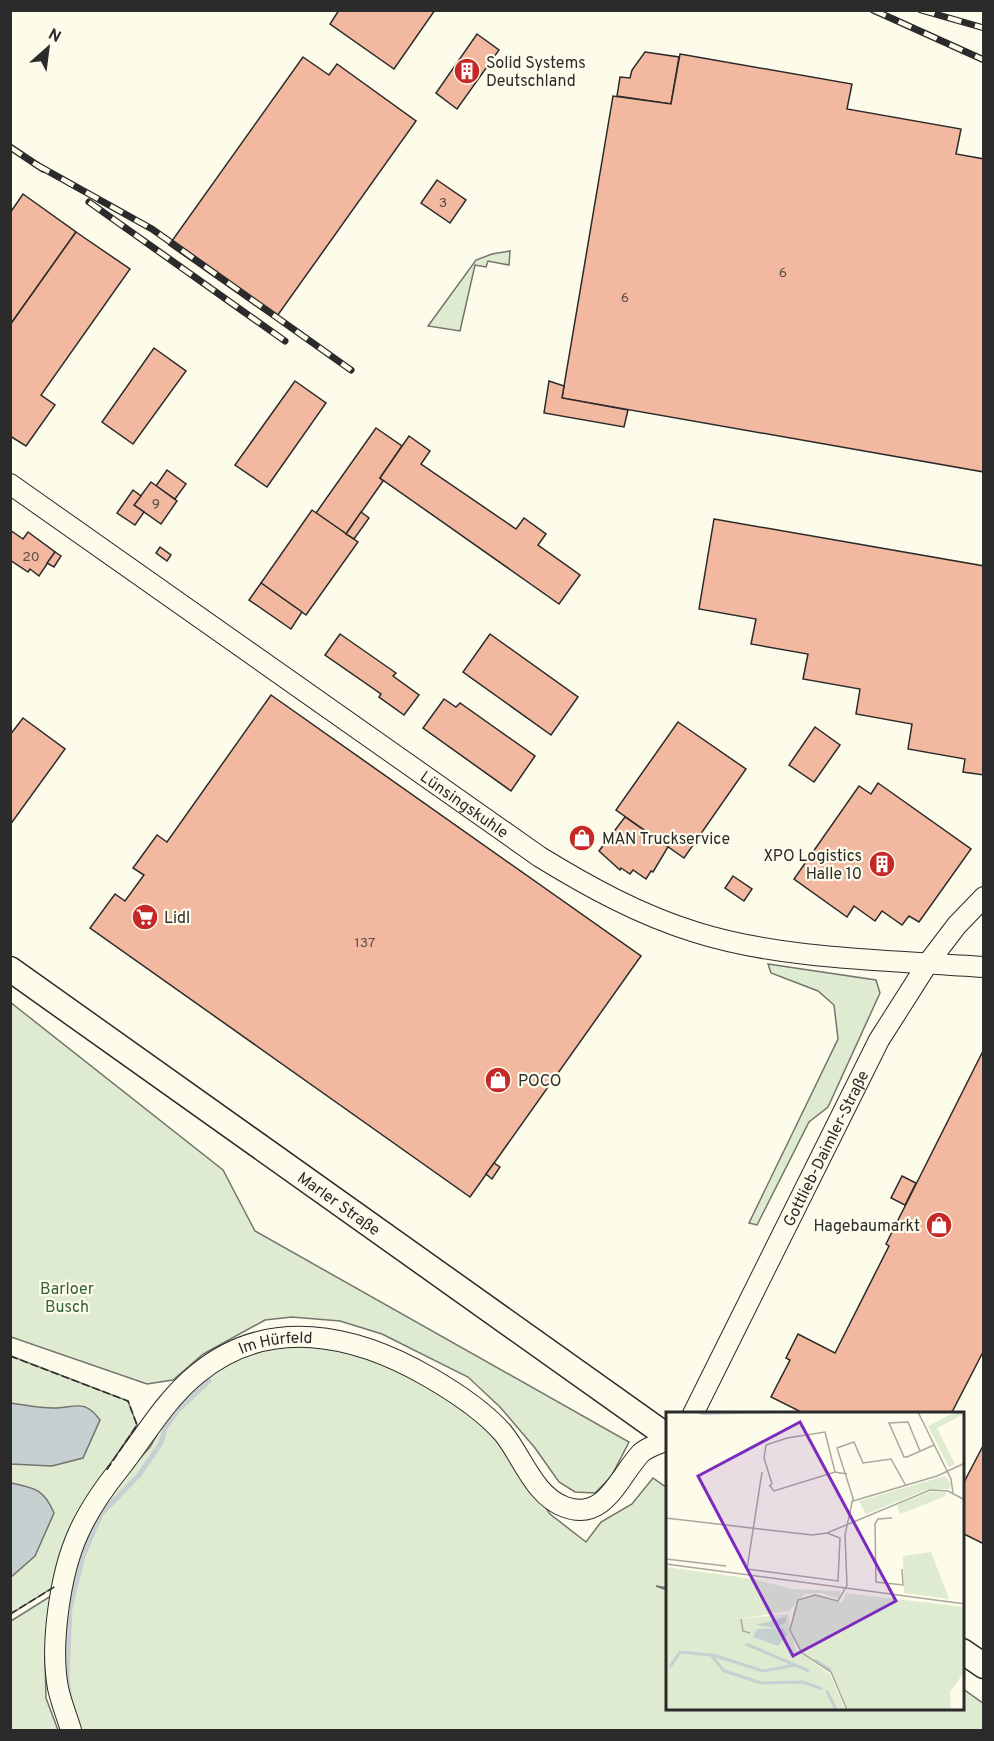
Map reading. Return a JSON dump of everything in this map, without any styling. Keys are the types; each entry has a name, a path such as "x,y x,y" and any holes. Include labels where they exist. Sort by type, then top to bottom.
{"main road":[{"name":"Marler Straße","path":"10,969 666,1437"},
{"path":"964,1652 984,1666"}],"street":[{"name":"Lünsingskuhle","path":"10,484 540,857 617,900 670,924 756,947 984,967"},
{"name":"Gottlieb-Daimler-Straße","path":"694,1412 879,1040 928,963 957,925 984,897"},
{"name":"Im Hürfeld","path":"71,1731 58,1688 57,1651 62,1588 77,1535 107,1485 163,1408 197,1373 235,1349 264,1339 298,1335 321,1337 369,1348 410,1366 477,1409 503,1433 545,1495 565,1507 588,1510 603,1502 642,1451 666,1439"}],"green space":[{"path":"510,251 509,265 488,261 486,267 475,265 460,331 428,326 476,260"},
{"path":"768,964 876,980 880,993 828,1107 809,1122 757,1225 749,1223 838,1039 834,1005 818,991 771,973"},
{"name":"Barloer Busch","path":"10,1002 223,1170 255,1231 629,1442 611,1477 595,1493 575,1492 559,1482 535,1448 500,1407 468,1377 382,1334 340,1321 292,1317 265,1320 203,1354 173,1380 147,1384 11,1337"},
{"path":"305,1338 393,1363 490,1426 550,1514 586,1542 601,1522 632,1504 653,1478 666,1487 666,1588 656,1586 666,1590 666,1711 964,1711 964,1690 984,1704 983,1730 74,1730 68,1709 64,1635 76,1565 111,1490 150,1447 174,1405 217,1368 256,1345"},
{"path":"11,1356 128,1401 137,1425 89,1495 57,1585 11,1614"},
{"path":"54,1594 45,1658 46,1698 58,1730 11,1730 11,1621"}],"shaded area":[{"path":"10,1403 48,1408 79,1406 89,1409 100,1420 83,1458 52,1466 11,1464"},
{"path":"11,1483 38,1491 54,1513 35,1556 11,1577"}],"building":[{"path":"339,10 435,10 394,69 330,24"},
{"name":"Solid Systems Deutschland","path":"477,34 499,50 457,109 436,93"},
{"path":"645,52 679,57 671,104 617,96 620,77 630,78 632,70"},
{"path":"680,54 852,84 847,109 961,129 956,154 984,159 984,472 562,398 613,96 671,104"},
{"path":"303,57 329,75 337,64 416,121 275,319 169,245"},
{"path":"437,180 466,200 450,223 421,203"},
{"path":"23,194 76,232 10,325 10,213"},
{"path":"76,232 130,269 41,395 55,405 26,446 10,436 10,325"},
{"path":"154,348 186,371 133,444 102,422"},
{"path":"295,381 326,403 267,487 235,465"},
{"path":"549,381 564,386 562,398 628,410 624,427 544,413"},
{"path":"376,428 402,446 380,478 383,481 346,534 316,513"},
{"path":"409,436 430,451 421,464 516,529 524,518 546,534 538,545 580,575 559,604 380,478"},
{"path":"167,470 186,484 175,499 156,486"},
{"path":"151,482 177,501 161,524 134,505"},
{"path":"133,490 141,496 134,505 144,512 135,525 117,513"},
{"path":"312,510 358,542 306,615 261,583"},
{"path":"361,512 369,518 354,539 346,534"},
{"path":"714,519 984,566 984,775 963,772 965,759 908,749 912,724 856,714 860,689 803,679 808,654 751,644 756,619 699,609"},
{"path":"10,530 23,539 28,532 55,552 39,576 30,569 28,572 10,560"},
{"path":"160,547 171,555 167,561 156,553"},
{"path":"55,552 61,556 54,567 47,563"},
{"path":"261,583 302,612 291,629 249,600"},
{"path":"340,634 396,673 393,676 419,695 404,715 379,697 381,694 325,655"},
{"path":"490,634 578,697 551,735 463,672"},
{"path":"271,695 641,956 470,1197 90,928 115,894 125,901 144,875 133,868 157,835 167,842"},
{"path":"444,699 456,707 460,703 535,756 511,791 423,728"},
{"path":"23,718 65,749 10,825 10,735"},
{"path":"678,722 746,769 684,858 616,810"},
{"path":"815,727 840,745 814,782 789,765"},
{"name":"XPO Logistics Halle 10","path":"878,783 971,849 919,922 909,916 902,925 882,911 875,921 854,906 847,917 794,879 859,786 871,794"},
{"path":"625,817 668,847 653,872 651,871 646,879 633,870 630,874 621,868 620,870 599,851"},
{"path":"733,876 752,889 744,901 725,888"},
{"name":"Hagebaumarkt","path":"984,1049 984,1350 952,1412 801,1412 771,1397 790,1360 786,1358 798,1334 835,1353 889,1246 886,1244"},
{"path":"494,1163 500,1167 492,1179 486,1174"},
{"path":"902,1176 916,1183 905,1205 891,1198"},
{"path":"984,1444 984,1544 964,1534 964,1482"}],"waterway":[{"path":"70,1699 67,1679 70,1608 83,1556 101,1514 139,1475 161,1443 165,1428 177,1411 209,1381"}],"railway":[{"path":"873,10 984,60"},
{"path":"921,10 984,28"},
{"path":"10,147 43,169"},
{"path":"37,165 152,229 351,370"},
{"path":"89,202 285,341"}],"fence":[{"path":"10,1356 128,1401 137,1425 106,1471"},
{"path":"10,1614 56,1586"}],"place":[{"name":"Solid Systems Deutschland","path":"467,71"},
{"name":"MAN Truckservice","path":"582,838"},
{"name":"XPO Logistics Halle 10","path":"882,864"},
{"name":"Lidl","path":"145,917"},
{"name":"POCO","path":"498,1080"},
{"name":"Hagebaumarkt","path":"939,1225"}]}
